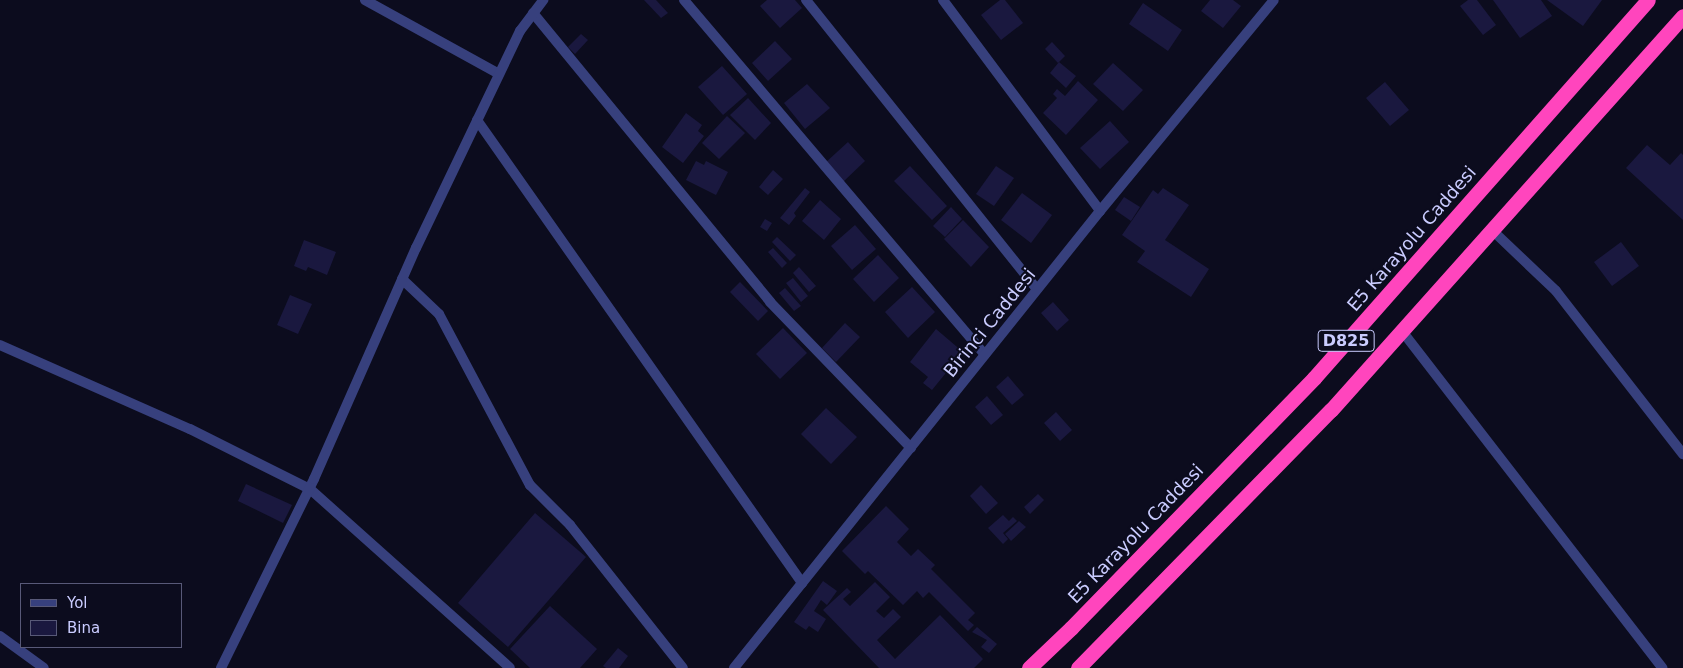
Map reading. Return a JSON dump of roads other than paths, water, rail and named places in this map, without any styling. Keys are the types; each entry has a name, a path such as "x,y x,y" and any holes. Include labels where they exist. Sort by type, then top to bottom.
{"highway":[{"name":"E5 Karayolu Caddesi","path":"1028,668 1071,628 1314,378 1648,0"},
{"name":"D825","path":"1078,668 1331,410 1683,16"}],"street":[{"path":"365,0 499,74"},
{"path":"221,668 310,488 402,279 499,74 520,31 543,0"},
{"path":"684,0 985,355"},
{"path":"806,0 1037,290"},
{"path":"943,0 1100,211"},
{"name":"Birinci Caddesi","path":"734,668 1100,211 1274,0"},
{"path":"533,13 770,302 911,448"},
{"path":"477,120 802,583"},
{"path":"1492,230 1556,291 1683,454"},
{"path":"402,279 439,314 530,485 570,526 683,668"},
{"path":"1402,331 1662,668"},
{"path":"0,345 190,429 310,488 510,668"},
{"path":"0,636 44,668"}]}
